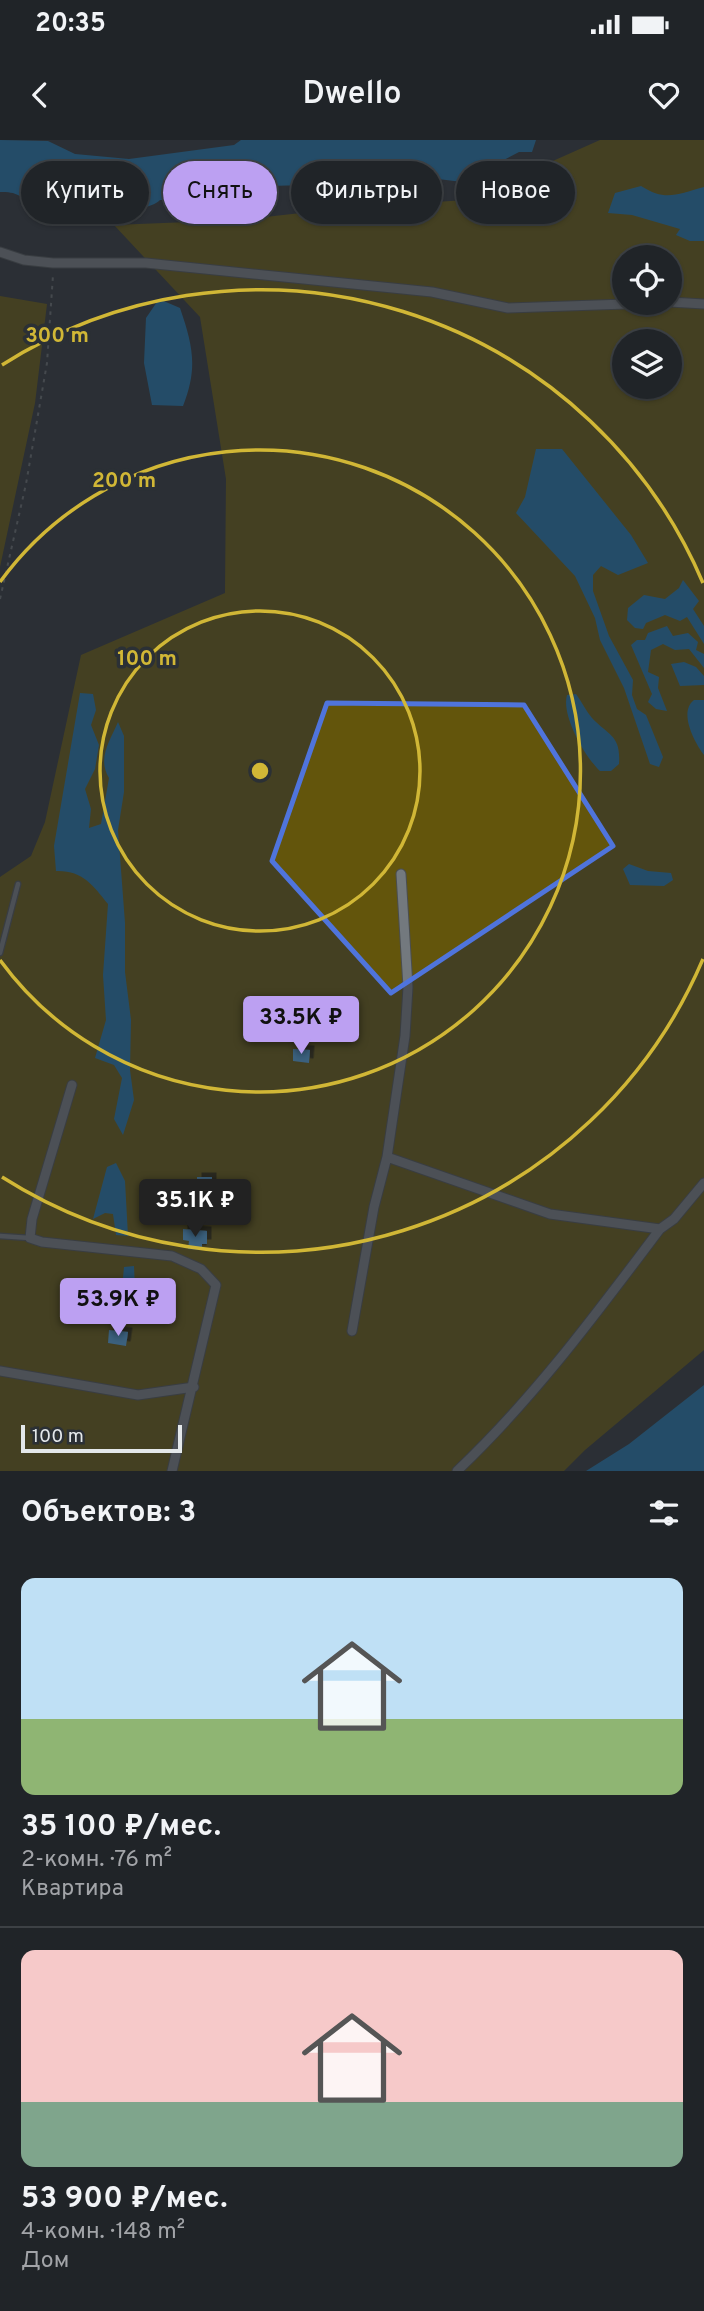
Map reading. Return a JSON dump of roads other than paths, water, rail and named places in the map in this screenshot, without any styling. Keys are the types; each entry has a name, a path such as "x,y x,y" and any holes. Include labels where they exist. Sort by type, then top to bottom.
{"street":[{"path":"0,252 24,260 53,263 146,263 432,292 508,308 612,304"},
{"path":"682,303 704,304"},
{"path":"352,1331 374,1207 387,1157 405,1036 408,987 401,874"},
{"path":"72,1085 32,1219 30,1238 42,1242 172,1256 201,1269 216,1286 172,1471"},
{"path":"387,1157 550,1214 660,1229"},
{"path":"457,1471 509,1421 575,1341 660,1229 674,1219 704,1183"},
{"path":"0,1371 138,1395 194,1387"}],"lane":[{"path":"0,953 18,884"},
{"path":"0,1236 30,1238"}],"water":[{"path":"0,140 48,141 75,154 129,159 234,145 241,140 536,140 532,152 519,152 502,161 456,161 456,181 442,179 442,161 291,161 291,186 277,186 277,161 163,161 163,200 149,206 149,161 21,161 21,197 0,192"},
{"path":"641,186 665,195 704,187 704,241 690,241 676,235 680,229 632,215 608,213 615,193"},
{"path":"159,299 180,308 191,346 191,380 183,406 152,405 144,363 146,318"},
{"path":"536,449 562,449 631,535 648,563 618,575 601,566 593,575 593,591 609,636 633,680 632,695 637,709 646,715 663,757 659,767 650,764 624,688 600,640 595,618 575,576 516,513 525,497"},
{"path":"683,580 699,601 693,609 704,626 704,644 687,617 680,621 665,615 646,623 643,629 635,628 627,620 628,608 644,595 665,599 679,588"},
{"path":"667,626 673,636 688,633 698,642 696,650 704,654 704,668 689,649 675,650 663,644 651,650 648,672 659,677 658,688 667,711 656,709 648,702 652,694 631,645 637,640 645,640 648,633"},
{"path":"684,662 696,667 704,676 704,685 680,686 671,664"},
{"path":"80,693 93,694 96,710 91,725 99,745 95,769 85,789 91,809 89,828 101,824 109,778 104,757 118,722 124,736 124,792 118,830 125,923 125,972 131,1020 130,1070 134,1100 123,1135 114,1119 122,1078 114,1065 95,1058 106,1020 103,975 108,904 92,885 80,876 56,871 54,846"},
{"path":"576,694 592,718 616,741 619,764 611,771 600,771 588,756 571,724 567,695"},
{"path":"694,700 704,700 704,755 696,743 688,720 689,705"},
{"path":"629,864 648,871 671,873 673,880 664,886 630,885 623,869"},
{"path":"116,1163 125,1181 128,1236 116,1235 113,1214 105,1213 93,1219 107,1167"},
{"path":"134,1266 136,1310 132,1323 119,1322 124,1267"},
{"path":"704,1385 704,1471 586,1471 629,1444"}]}
